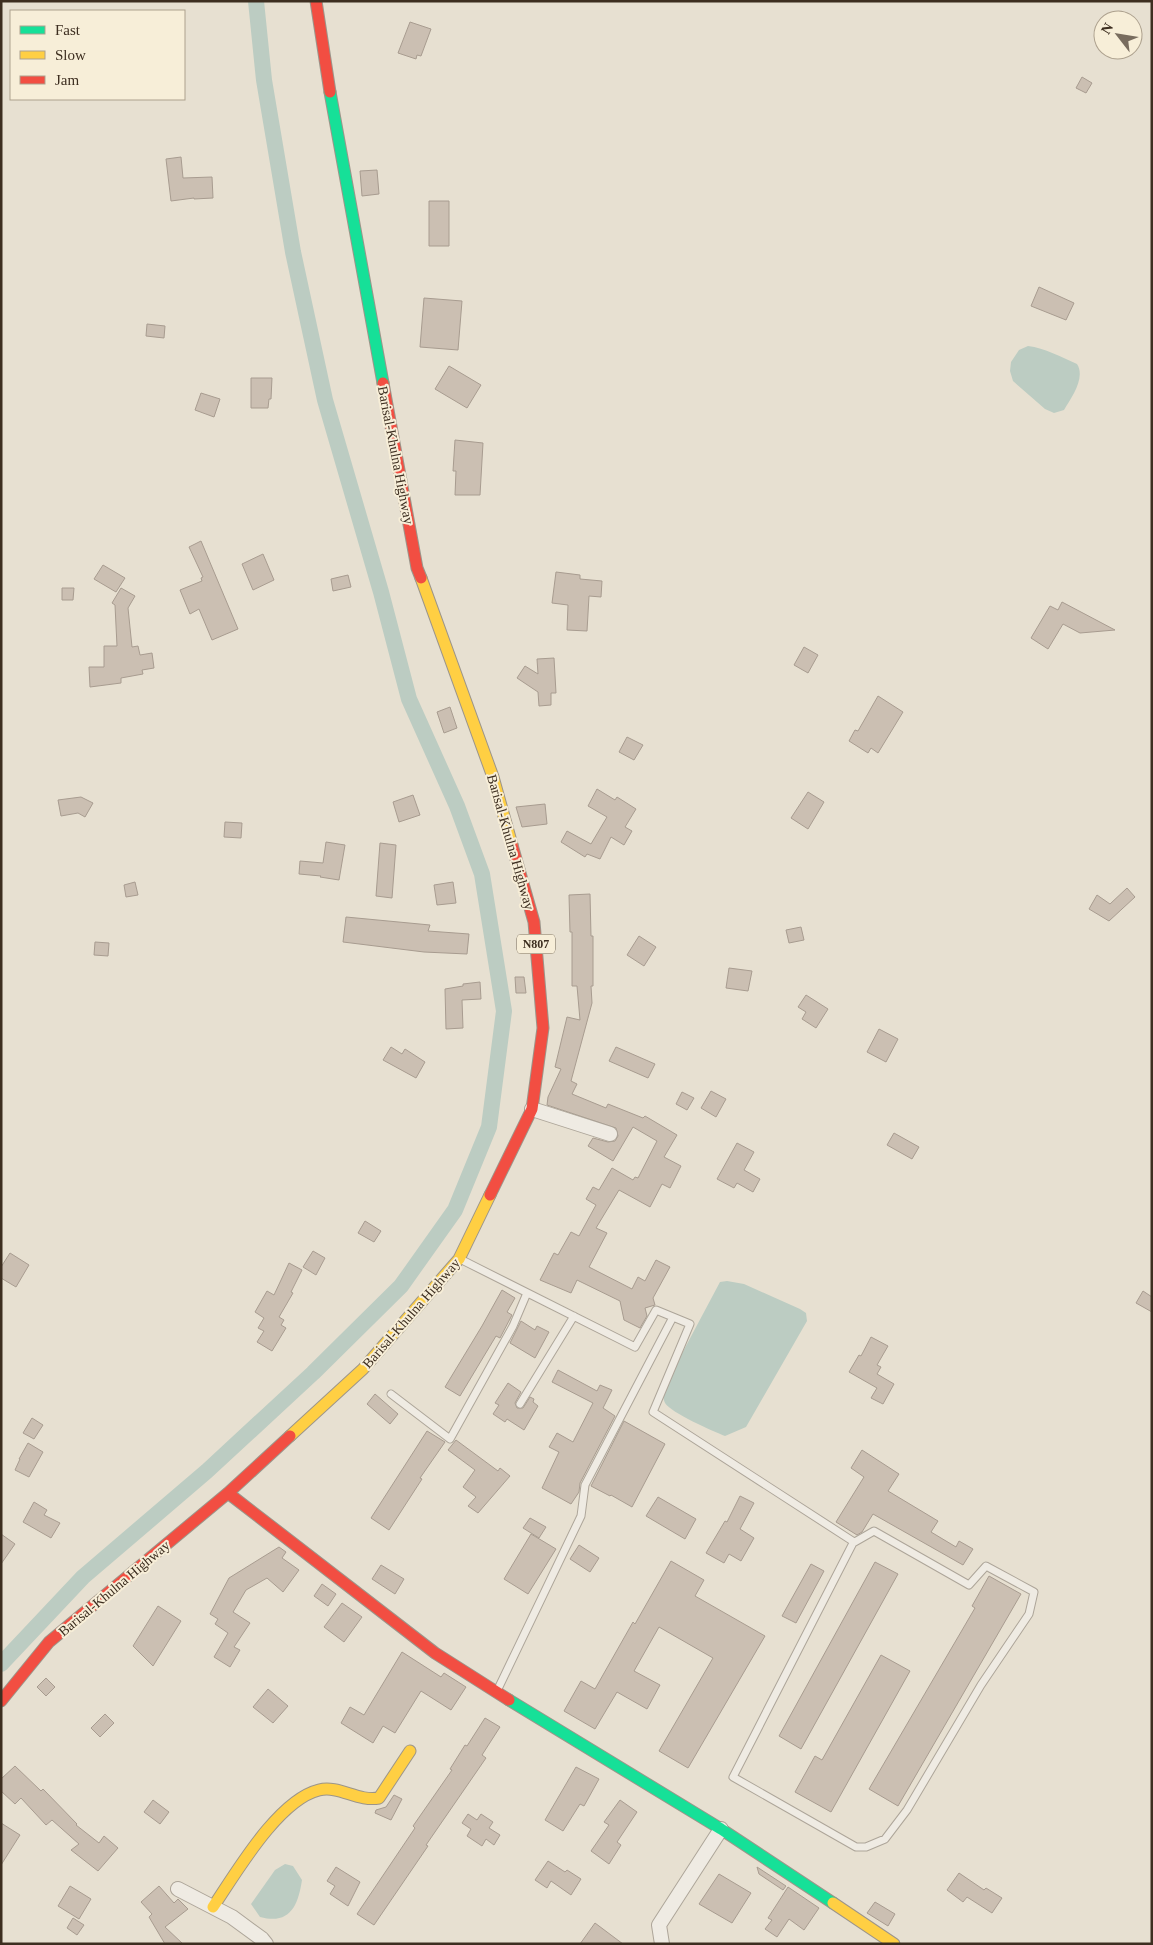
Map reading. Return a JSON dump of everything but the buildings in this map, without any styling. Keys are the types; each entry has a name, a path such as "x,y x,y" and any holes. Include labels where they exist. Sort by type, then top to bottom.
{"main road":[{"name":"Barisal-Khulna Highway","path":"1,1701 49,1642 228,1493 363,1369 459,1259 532,1109 544,1028 534,922 493,777 417,568 334,121 316,1"},
{"path":"228,1493 435,1653 579,1744 721,1829 894,1944"},
{"path":"213,1907 271,1826 294,1802 319,1790 340,1791 372,1801 379,1798 410,1750"}],"street":[{"path":"532,1109 610,1134"},
{"path":"662,1944 658,1925 721,1829"},
{"path":"178,1889 232,1917 266,1944"}],"lane":[{"path":"459,1259 635,1347 656,1310 690,1324 653,1412 853,1543"},
{"path":"391,1394 450,1439 513,1326 527,1292"},
{"path":"520,1404 574,1316"},
{"path":"497,1692 581,1516 585,1485 673,1317"},
{"path":"874,1531 969,1585 986,1566 1034,1592 1029,1614 982,1685 907,1810 885,1839 866,1847 856,1847 733,1777 853,1543 874,1531"}],"shaded area":[{"path":"1028,346 1047,351 1077,364 1080,375 1079,382 1064,410 1054,413 1045,409 1013,381 1010,371 1011,362 1019,350"},
{"path":"727,1281 744,1284 800,1309 806,1313 807,1321 746,1427 725,1436 675,1412 665,1403 662,1391 720,1282"},
{"path":"285,1864 293,1866 302,1880 295,1905 285,1916 270,1919 260,1917 251,1904 275,1870"}],"waterway":[{"path":"1,1664 83,1577 207,1471 313,1373 401,1286 455,1210 489,1127 504,1011 482,874 457,806 409,699 381,592 325,400 293,252 264,80 256,1"}],"traffic: fast":[{"path":"330,92 383,383"},
{"path":"509,1700 721,1829 833,1903"}],"traffic: slow":[{"path":"421,578 493,777 512,845"},
{"path":"290,1436 363,1369 459,1259 490,1195"},
{"path":"213,1907 259,1840 288,1808 304,1797 326,1789 341,1791 364,1798 379,1798 410,1751"},
{"path":"833,1903 894,1944"}],"traffic: jam":[{"path":"316,1 330,92"},
{"path":"383,383 417,568 421,578"},
{"path":"490,1195 532,1109 543,1028 534,922 512,845"},
{"path":"1,1701 49,1642 228,1493 290,1436"},
{"path":"228,1493 435,1653 509,1700"}]}
